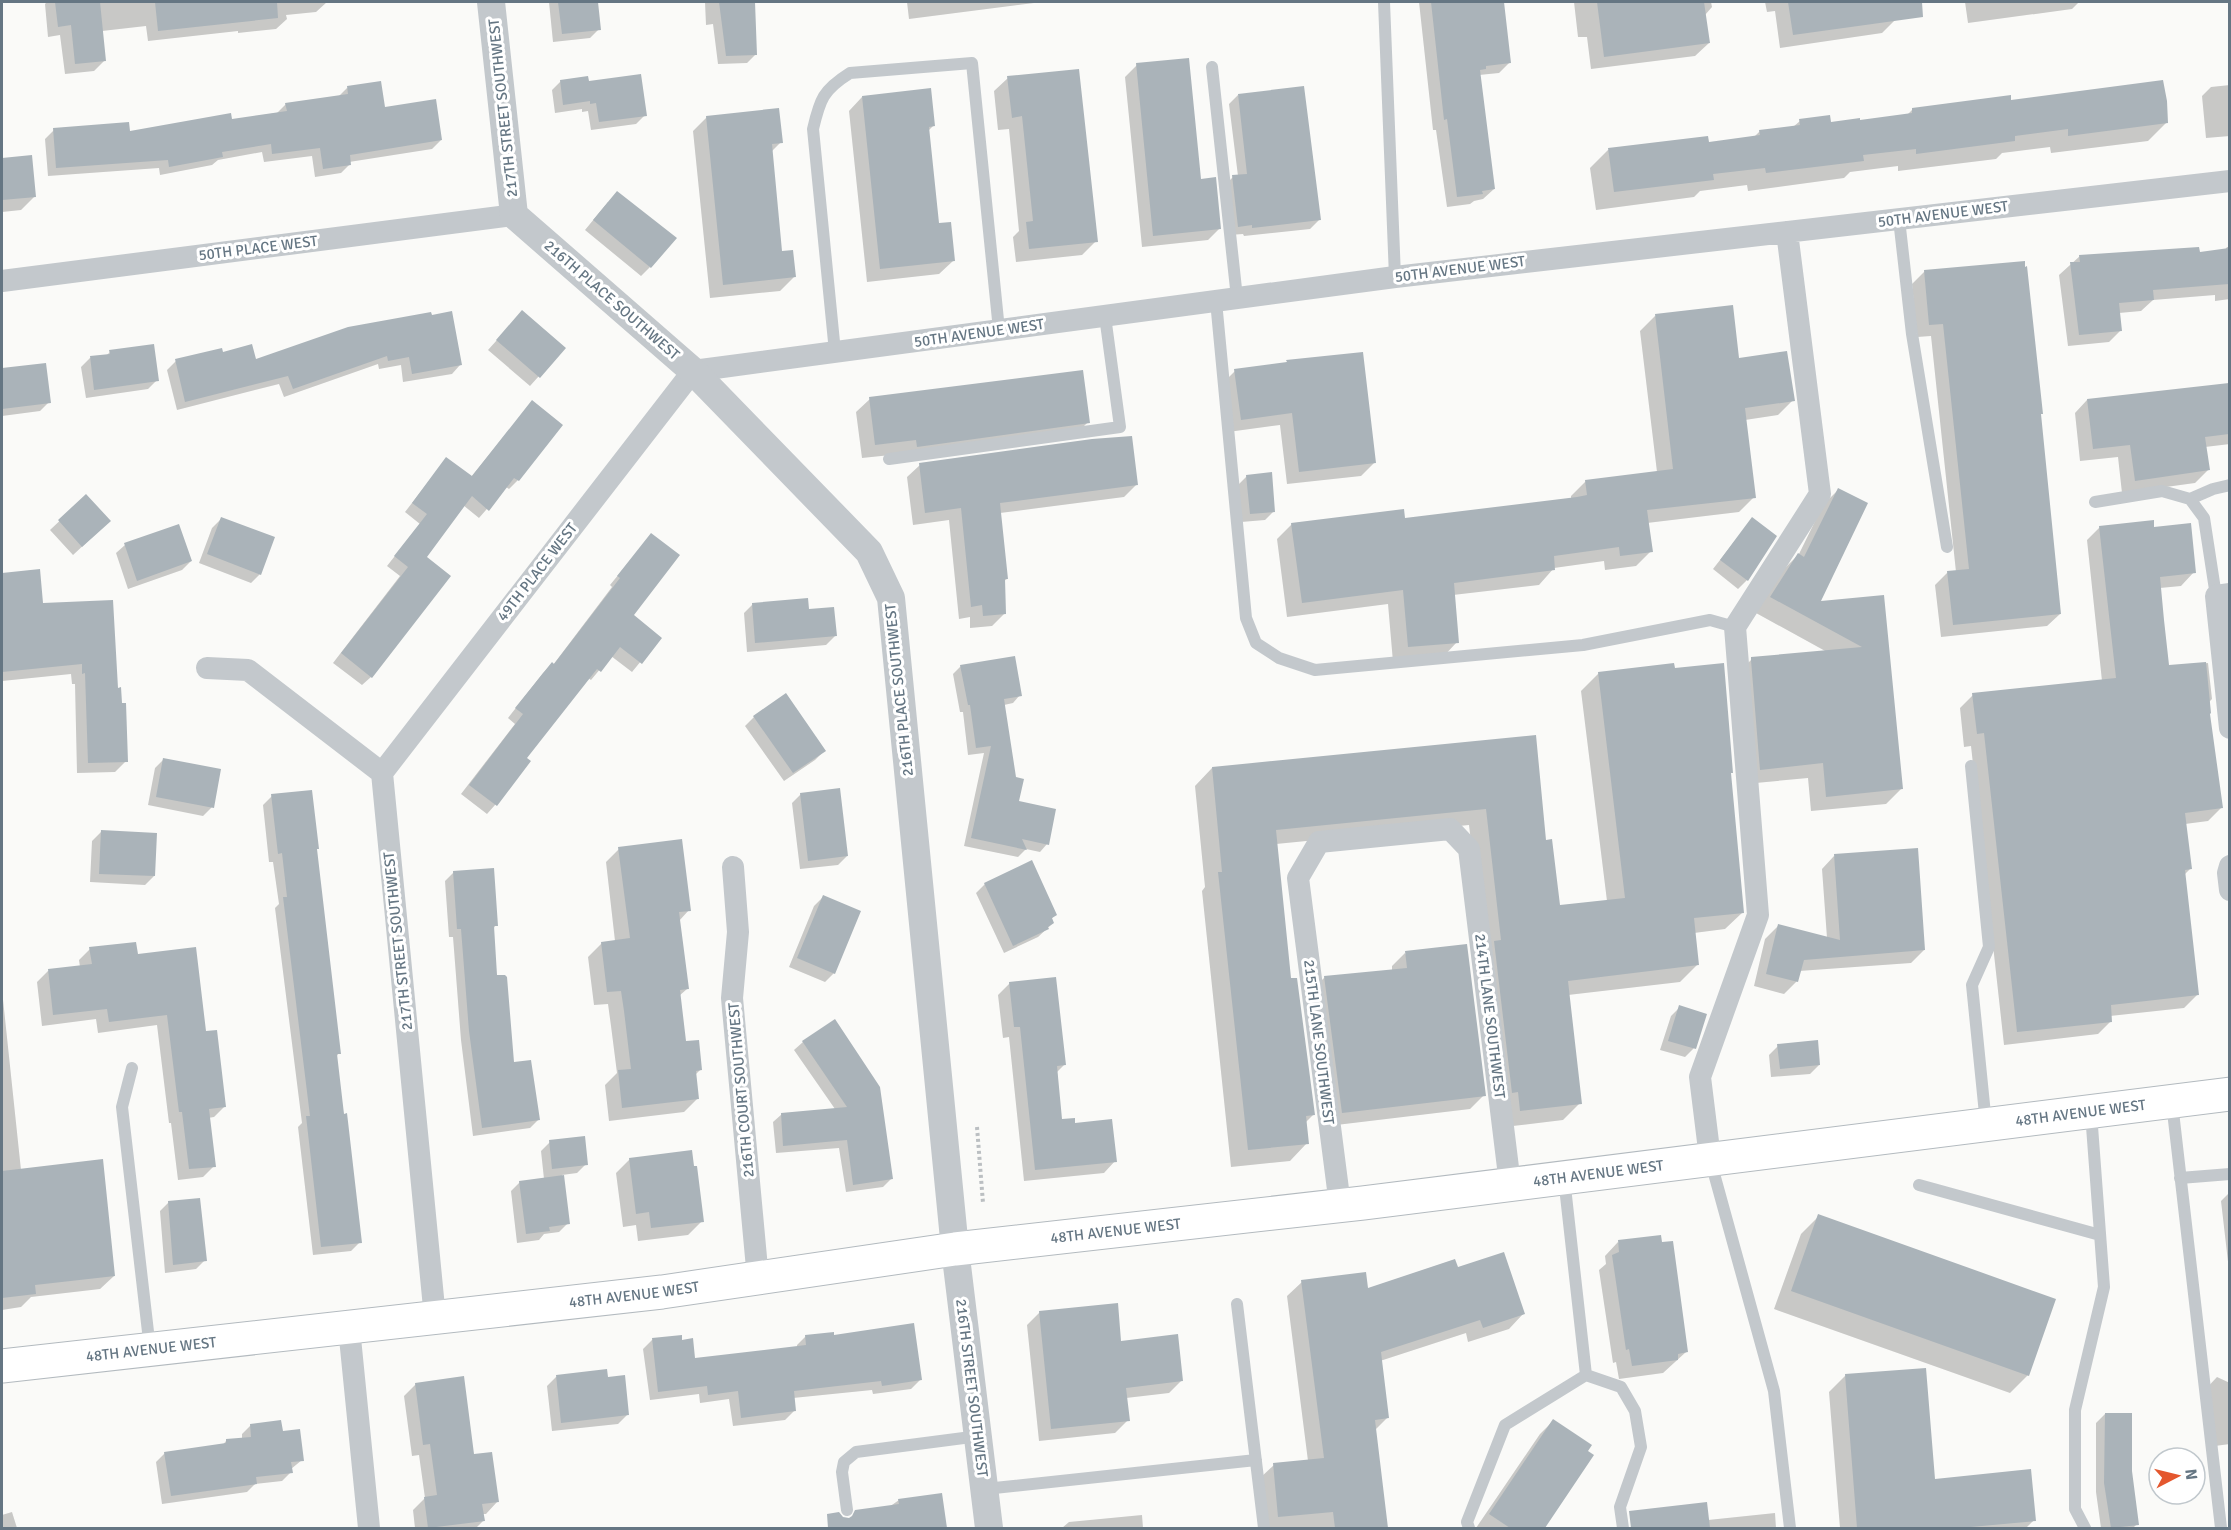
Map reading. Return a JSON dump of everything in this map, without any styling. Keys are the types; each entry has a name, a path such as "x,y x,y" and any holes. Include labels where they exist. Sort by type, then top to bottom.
{"main road":[{"name":"48TH AVENUE WEST","path":"2,1366 662,1292 955,1249 1340,1205 2229,1094"}],"street":[{"name":"217TH STREET SOUTHWEST","path":"491,2 514,215"},
{"name":"50TH AVENUE WEST","path":"693,371 1395,277 2229,181"},
{"name":"50TH PLACE WEST","path":"2,281 514,215"},
{"name":"216TH PLACE SOUTHWEST","path":"514,215 693,371 869,552 891,598 955,1249"},
{"path":"1710,1158 1700,1077 1758,915 1735,627 1820,494 1787,232"},
{"name":"49TH PLACE WEST","path":"382,773 693,371"},
{"path":"2222,595 2229,728"},
{"path":"207,668 248,670 382,773"},
{"name":"217TH STREET SOUTHWEST","path":"382,773 435,1318"},
{"name":"214TH LANE SOUTHWEST","path":"1298,878 1319,842 1450,829 1469,849 1510,1184"},
{"path":"2229,866 2229,890"},
{"name":"216TH COURT SOUTHWEST","path":"733,867 738,932 732,998 758,1279"},
{"name":"215TH LANE SOUTHWEST","path":"1298,878 1340,1205"},
{"name":"216TH STREET SOUTHWEST","path":"955,1249 989,1528"},
{"path":"349,1328 369,1528"}],"lane":[{"path":"1384,2 1395,277"},
{"path":"835,352 813,129 820,100 835,82 850,73 972,63 999,330"},
{"path":"1212,67 1246,618 1256,643 1280,658 1315,670 1584,645 1710,620 1735,627"},
{"path":"1899,219 1912,334 1947,547"},
{"path":"889,459 1120,427 1105,316"},
{"path":"2190,499 2229,485"},
{"path":"2095,502 2162,491 2190,499 2204,518 2222,595"},
{"path":"1971,765 1989,947 1972,985 1986,1125"},
{"path":"132,1068 122,1107 150,1350"},
{"path":"2171,1102 2221,1528"},
{"path":"2085,1528 2075,1509 2075,1410 2104,1287 2091,1112"},
{"path":"1710,1158 1774,1391 1791,1528"},
{"path":"2180,1178 2229,1174"},
{"path":"1564,1177 1586,1376"},
{"path":"1919,1185 2100,1235"},
{"path":"1237,1304 1264,1528"},
{"path":"1469,1528 1467,1522 1505,1425 1586,1376 1620,1387 1635,1411 1641,1447 1620,1507 1623,1528"},
{"path":"847,1510 842,1472 844,1462 856,1452 979,1436"},
{"path":"985,1489 1256,1460"}],"path":[{"path":"977,1127 983,1203"}],"building":[{"path":"55,2 100,2 106,61 75,64 71,25 58,27"},
{"path":"155,2 277,2 278,18 158,31"},
{"path":"558,2 598,2 601,30 562,34"},
{"path":"719,2 755,2 757,55 726,56"},
{"path":"1431,2 1504,2 1511,63 1486,66 1486,69 1480,70 1495,189 1482,191 1483,194 1457,197 1447,119 1444,120"},
{"path":"1597,2 1704,2 1710,43 1604,57"},
{"path":"1788,2 1922,2 1923,17 1793,35"},
{"path":"1189,58 1201,179 1216,177 1221,229 1153,236 1136,63"},
{"path":"1079,69 1098,242 1029,249 1026,222 1033,221 1022,116 1012,118 1007,76"},
{"path":"641,74 647,116 599,122 596,103 590,104 590,101 563,105 560,80 588,76 589,81"},
{"path":"2163,80 2168,123 2068,136 2068,129 2015,136 2015,141 1916,154 1916,149 1863,155 1864,161 1766,173 1765,168 1713,174 1714,180 1614,192 1608,148 1708,136 1709,142 1760,135 1759,130 1800,125 1799,119 1830,115 1831,122 1860,118 1860,120 1912,113 1912,108 2011,95 2011,100"},
{"path":"381,81 385,107 436,99 442,140 350,155 351,165 323,169 320,148 272,154 271,144 222,152 223,157 169,167 168,160 56,168 53,128 129,122 130,131 231,113 232,119 287,111 285,103 348,94 347,86"},
{"path":"1304,86 1321,220 1252,228 1252,225 1238,227 1232,175 1247,174 1238,94"},
{"path":"931,88 935,126 929,127 939,223 951,222 955,261 880,269 862,96"},
{"path":"779,108 783,143 772,144 782,251 793,250 796,277 723,285 706,116"},
{"path":"32,155 36,197 2,200 2,158"},
{"path":"617,191 677,238 651,268 593,220"},
{"path":"2199,247 2200,252 2229,248 2229,284 2153,290 2154,300 2119,303 2122,331 2079,335 2070,262 2080,262 2079,255"},
{"path":"2025,261 2043,414 2041,414 2061,614 1953,625 1947,571 1969,569 1943,324 1929,325 1924,270"},
{"path":"1733,305 1739,358 1787,351 1795,401 1745,408 1756,498 1647,510 1653,552 1620,556 1619,547 1554,556 1555,570 1454,583 1459,643 1408,647 1403,590 1302,603 1291,523 1404,509 1405,518 1577,497 1587,495 1585,480 1673,469 1655,314"},
{"path":"522,310 566,348 540,378 496,340"},
{"path":"452,311 462,365 412,374 409,357 388,361 387,356 293,389 288,376 185,402 175,359 222,348 223,352 252,344 256,359 348,327 431,312 432,315"},
{"path":"154,344 159,381 94,390 90,356 110,354 109,350"},
{"path":"1363,352 1376,463 1299,472 1292,413 1241,420 1234,369 1287,362 1286,360"},
{"path":"46,363 51,403 2,409 2,368"},
{"path":"1083,370 1090,423 917,447 916,440 875,445 869,397"},
{"path":"2229,383 2229,434 2205,437 2210,470 2135,481 2130,445 2093,449 2087,399"},
{"path":"532,400 563,425 519,481 514,478 489,511 472,496 427,557 451,576 372,678 341,653 408,567 394,556 427,514 412,503 446,457 472,476"},
{"path":"1132,436 1138,485 1000,503 1008,579 1005,579 1006,614 983,616 982,605 971,607 961,508 925,513 919,463 1092,439"},
{"path":"1272,472 1275,512 1250,514 1246,475"},
{"path":"1838,488 1868,503 1821,601 1884,595 1903,789 1826,797 1823,763 1760,770 1751,657 1862,647 1770,597 1798,553 1804,557"},
{"path":"86,494 111,521 82,547 58,520"},
{"path":"221,517 275,537 261,575 207,554"},
{"path":"1752,517 1777,536 1748,581 1720,560"},
{"path":"2154,520 2154,527 2191,523 2196,573 2160,577 2169,665 2206,662 2210,714 2223,808 2185,813 2192,869 2185,870 2199,995 2111,1005 2112,1022 2017,1032 1984,733 1977,734 1972,693 2116,678 2099,526"},
{"path":"179,524 192,561 137,581 124,543"},
{"path":"651,533 680,555 634,615 662,638 642,664 620,647 601,672 597,669 527,758 531,761 497,806 469,785 523,714 515,708 552,662 554,664 620,578 617,576"},
{"path":"40,569 43,603 113,600 118,688 121,687 122,703 126,703 128,762 88,763 85,673 82,674 82,664 2,672 2,573"},
{"path":"808,598 809,609 834,607 837,636 755,643 752,603"},
{"path":"1015,656 1022,696 1004,699 1016,777 1024,779 1019,801 1056,809 1049,845 1022,839 1027,850 971,838 991,746 976,748 970,705 968,705 960,665"},
{"path":"1674,663 1675,668 1724,663 1744,913 1694,918 1699,965 1568,981 1582,1104 1520,1111 1518,1092 1512,1093 1494,941 1501,940 1486,809 1276,830 1291,978 1297,978 1315,1115 1306,1116 1309,1144 1248,1150 1218,872 1222,872 1212,767 1536,735 1546,840 1552,839 1560,905 1625,898 1598,672"},
{"path":"786,693 826,751 793,773 753,716"},
{"path":"163,758 221,769 214,808 156,797"},
{"path":"840,788 848,856 808,861 800,793"},
{"path":"312,790 341,1054 337,1054 344,1114 347,1113 362,1243 321,1247 306,1116 310,1116 283,897 287,897 282,853 278,854 271,794"},
{"path":"101,830 157,833 155,876 99,874"},
{"path":"682,839 691,911 679,912 689,989 680,990 686,1041 699,1040 702,1070 696,1071 699,1099 622,1108 618,1070 631,1069 624,1011 621,991 607,992 601,942 630,938 618,847"},
{"path":"1918,848 1925,950 1804,960 1798,982 1766,974 1778,924 1840,940 1834,854"},
{"path":"1032,860 1057,915 1052,918 1054,923 1048,927 1049,929 1013,946 984,883"},
{"path":"494,868 498,926 494,926 497,975 507,977 514,1062 531,1060 540,1120 482,1128 469,1031 461,929 457,929 453,871"},
{"path":"823,895 861,911 835,974 797,958"},
{"path":"136,942 138,954 196,947 206,1031 217,1030 226,1107 209,1109 216,1167 189,1169 182,1112 179,1112 167,1015 109,1022 107,1009 53,1015 48,969 92,964 89,947"},
{"path":"1467,944 1486,1096 1342,1113 1324,976 1407,968 1405,951"},
{"path":"1056,977 1066,1065 1057,1066 1062,1119 1075,1118 1075,1123 1112,1119 1117,1162 1035,1170 1020,1027 1014,1027 1009,982"},
{"path":"1679,1005 1707,1014 1696,1049 1668,1041"},
{"path":"835,1019 880,1087 893,1179 853,1185 847,1140 783,1146 781,1113 847,1107 802,1041"},
{"path":"1818,1040 1820,1065 1780,1069 1777,1044"},
{"path":"585,1136 588,1165 552,1169 549,1140"},
{"path":"692,1150 694,1166 697,1166 704,1222 651,1228 649,1212 636,1214 629,1158"},
{"path":"103,1159 115,1276 35,1285 36,1294 2,1298 2,1171"},
{"path":"564,1175 570,1224 549,1227 550,1231 526,1234 519,1181"},
{"path":"200,1198 207,1261 173,1265 168,1201"},
{"path":"1818,1214 2056,1299 2029,1376 1791,1291"},
{"path":"1661,1235 1662,1242 1673,1241 1688,1352 1678,1354 1678,1360 1632,1366 1629,1349 1626,1350 1612,1255 1619,1252 1618,1240"},
{"path":"1504,1252 1525,1314 1483,1328 1480,1320 1381,1352 1389,1418 1375,1420 1388,1528 1335,1528 1333,1512 1278,1517 1273,1463 1324,1458 1301,1280 1366,1272 1368,1288 1455,1259 1458,1267"},
{"path":"1118,1303 1121,1341 1178,1334 1183,1381 1126,1388 1130,1421 1051,1429 1039,1311"},
{"path":"914,1323 922,1380 882,1386 881,1381 794,1391 796,1411 741,1418 738,1391 708,1395 707,1386 658,1392 652,1338 682,1335 682,1340 693,1338 695,1358 806,1345 805,1335 834,1332 834,1335"},
{"path":"1926,1368 1935,1479 2031,1469 2036,1521 1960,1528 1857,1528 1845,1374"},
{"path":"607,1369 608,1377 625,1375 629,1415 561,1423 556,1375"},
{"path":"464,1376 474,1454 492,1452 499,1502 482,1504 485,1521 428,1528 424,1497 437,1495 430,1444 423,1445 415,1383"},
{"path":"2105,1413 2132,1413 2132,1471 2139,1525 2111,1528 2104,1483"},
{"path":"1553,1419 1592,1445 1588,1451 1594,1455 1545,1528 1510,1528 1489,1514"},
{"path":"281,1420 283,1431 300,1429 304,1461 291,1462 293,1473 256,1477 257,1484 171,1496 164,1452 226,1443 226,1439 251,1437 250,1424"},
{"path":"942,1493 947,1528 828,1528 827,1514 839,1512 843,1517 849,1518 855,1510 899,1504 898,1499"},
{"path":"1707,1502 1710,1528 1631,1528 1629,1511"}]}
